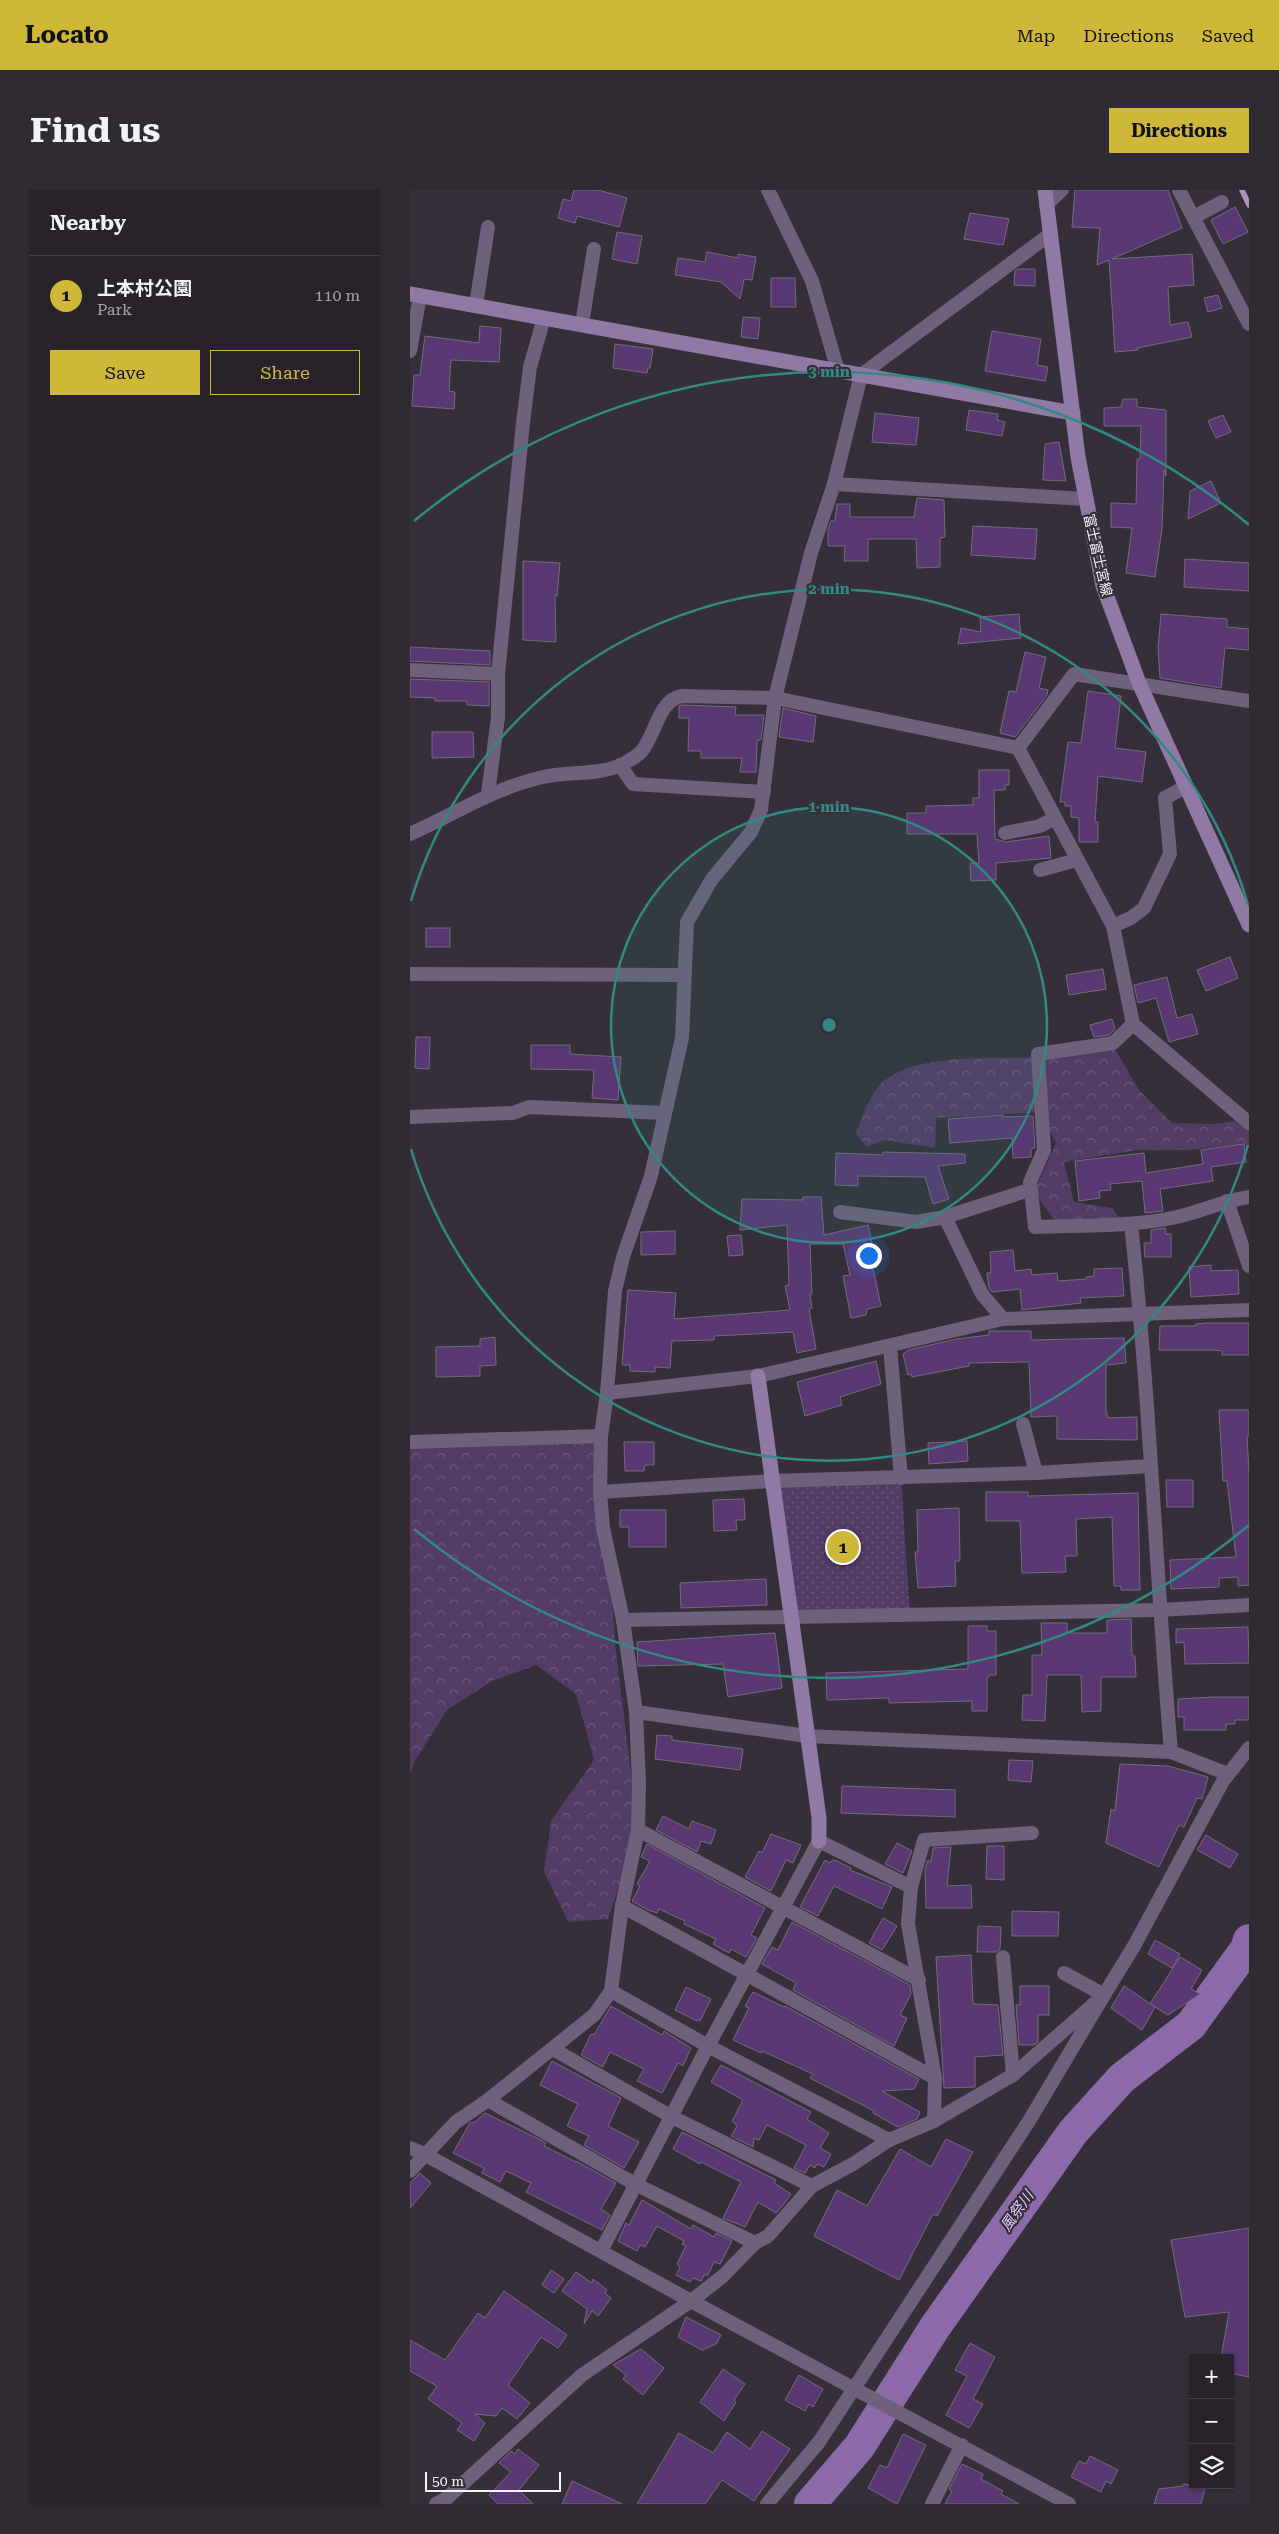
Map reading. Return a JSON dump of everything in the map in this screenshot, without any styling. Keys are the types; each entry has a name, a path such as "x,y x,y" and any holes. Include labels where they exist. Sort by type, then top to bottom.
{"street":[{"path":"768,190 812,281 838,371"},
{"name":"富士富士宮線","path":"1045,190 1049,235 1085,499 1103,586 1139,683 1249,924"},
{"path":"1046,205 1062,190"},
{"path":"1179,190 1244,305 1249,324"},
{"path":"1194,217 1222,202"},
{"path":"476,305 488,227"},
{"path":"410,2171 456,2122 488,2100 594,2015 611,1991 622,1906 638,1830 639,1784 636,1712 623,1620 603,1528 600,1492 602,1436 615,1290 622,1257 651,1176 682,1038 683,975 687,922 712,879 751,832 760,810 764,792 775,698 811,553 834,484 861,375 1049,235"},
{"path":"582,324 594,248"},
{"path":"410,351 415,295 1073,413"},
{"path":"488,794 498,717 498,674 530,367 544,318"},
{"path":"834,484 1085,499"},
{"path":"410,670 498,674"},
{"path":"1018,748 1074,674 1249,701"},
{"path":"410,834 446,818 488,794 543,776 620,765 640,752 652,734 666,705 674,697 775,698 1018,748"},
{"path":"1018,748 1113,926 1133,1024 1249,1123"},
{"path":"620,765 633,784 764,792"},
{"path":"1113,926 1131,918 1144,908 1170,854 1165,798 1187,786"},
{"path":"1005,833 1040,826 1055,818"},
{"path":"1040,870 1077,860"},
{"path":"410,974 683,975"},
{"path":"1133,1024 1113,1043 1038,1054 1044,1150 1030,1182 1029,1190 1034,1226 1131,1224 1172,1218 1249,1197"},
{"path":"410,1117 513,1113 529,1107 665,1113"},
{"path":"840,1212 916,1222 945,1217 1029,1190"},
{"path":"1226,1202 1249,1266"},
{"path":"945,1217 982,1294 1003,1319"},
{"path":"1131,1224 1141,1315 1159,1610 1171,1752"},
{"path":"607,1393 758,1376 1003,1319 1249,1310"},
{"path":"890,1346 900,1478"},
{"path":"601,2251 708,2046 820,1840 819,1818 792,1615 771,1481 758,1376"},
{"path":"1023,1424 1036,1473"},
{"path":"410,1442 602,1436"},
{"path":"600,1492 771,1481 1036,1473 1150,1466"},
{"path":"623,1620 792,1615 1159,1610 1249,1605"},
{"path":"636,1712 807,1736 1171,1752 1228,1774"},
{"path":"767,2504 819,2442 1029,2121 1134,1946 1228,1774 1249,1748"},
{"path":"638,1830 919,1980"},
{"path":"934,2121 935,2078 908,1924 911,1887 924,1840 1032,1833"},
{"path":"820,1840 911,1887"},
{"path":"622,1906 935,2078"},
{"path":"1003,1957 1014,2075"},
{"path":"1064,1973 1104,1995"},
{"path":"611,1991 708,2046 889,2140"},
{"path":"436,2504 447,2498 582,2375 691,2301 723,2276 755,2243 768,2236 812,2186 853,2164 889,2140 934,2121 1014,2075 1104,1995"},
{"path":"553,2049 672,2117 812,2186"},
{"path":"488,2100 635,2184 755,2243"},
{"path":"410,2148 1069,2504"},
{"path":"932,2504 962,2445"}],"green space":[{"path":"1115,1049 1139,1090 1172,1123 1213,1124 1242,1120 1249,1126 1249,1148 1244,1144 1187,1150 1137,1150 1064,1162 1074,1202 1112,1208 1121,1220 1085,1226 1053,1218 1034,1192 1056,1143 1040,1112 936,1118 935,1148 885,1140 867,1147 856,1134 868,1103 877,1089 888,1078 903,1070 939,1061 959,1059 1034,1057"},
{"path":"601,1436 615,1644 638,1830 608,1919 568,1922 544,1871 551,1821 594,1760 576,1694 536,1665 492,1681 447,1710 415,1761 410,1774 410,1448"},
{"path":"901,1478 910,1613 792,1615 771,1481"}],"building":[{"path":"574,190 598,190 627,198 619,227 577,216 575,223 558,218 563,199 571,201"},
{"path":"1075,190 1168,190 1182,228 1112,259 1192,254 1194,285 1168,287 1170,325 1188,322 1192,337 1137,348 1138,350 1115,352 1109,260 1097,265 1100,228 1072,227"},
{"path":"1235,207 1248,232 1223,244 1211,220"},
{"path":"970,213 1009,219 1003,245 964,239"},
{"path":"617,232 642,236 637,264 612,259"},
{"path":"707,252 738,258 738,254 756,257 752,280 744,279 740,299 721,282 675,275 678,258 705,262"},
{"path":"1018,269 1035,269 1035,286 1014,285 1015,271"},
{"path":"771,278 795,278 796,307 771,307"},
{"path":"1218,295 1222,308 1208,312 1204,298"},
{"path":"743,317 760,318 758,339 741,337"},
{"path":"480,326 501,328 499,362 451,360 449,391 455,392 454,409 412,406 414,375 420,375 425,336 479,343"},
{"path":"992,331 1041,339 1037,365 1048,367 1045,381 985,371"},
{"path":"615,344 653,349 650,368 648,368 647,373 613,368"},
{"path":"1123,399 1137,399 1137,407 1166,410 1166,476 1164,470 1162,529 1155,577 1126,573 1132,528 1111,527 1111,503 1136,504 1137,459 1140,459 1141,426 1104,426 1104,408 1121,407"},
{"path":"969,410 998,414 997,420 1005,422 1002,436 966,430"},
{"path":"875,413 919,418 916,445 872,442"},
{"path":"1223,415 1231,432 1216,438 1208,421"},
{"path":"1059,442 1066,481 1043,480 1045,444"},
{"path":"1211,481 1221,503 1188,519 1190,491"},
{"path":"917,498 944,500 945,537 940,538 940,567 917,568 916,539 868,539 868,561 844,561 845,546 828,546 828,530 831,521 835,521 837,504 850,504 850,517 914,517"},
{"path":"973,526 1037,529 1035,559 971,555"},
{"path":"1185,559 1249,563 1249,591 1184,587"},
{"path":"523,561 560,563 557,596 555,595 556,642 523,640"},
{"path":"1019,614 1021,638 958,644 961,628 981,632 980,617"},
{"path":"1161,614 1227,619 1227,627 1249,629 1249,650 1225,648 1221,688 1160,678 1158,648"},
{"path":"410,647 490,651 490,665 410,661"},
{"path":"1025,652 1046,657 1039,688 1048,690 1047,695 1015,737 1000,733 1009,691 1016,692"},
{"path":"410,679 489,682 489,706 467,705 467,701 435,701 435,698 410,697"},
{"path":"1088,691 1121,696 1115,748 1146,752 1142,782 1098,776 1095,822 1098,822 1098,842 1079,842 1079,818 1071,817 1071,806 1065,806 1065,802 1060,802 1068,742 1081,743"},
{"path":"679,706 736,707 735,715 764,715 761,740 757,740 756,772 740,772 742,758 701,758 701,751 688,751 689,718 679,718"},
{"path":"783,708 816,716 813,742 779,737"},
{"path":"432,732 473,732 474,757 432,758"},
{"path":"979,770 1009,770 1009,785 1005,785 1005,790 994,790 995,839 1006,842 1049,836 1051,858 996,863 996,880 971,881 970,863 979,863 977,834 907,834 907,813 926,813 926,806 973,805 973,798 979,798"},
{"path":"426,928 450,928 450,947 426,947"},
{"path":"1230,957 1238,978 1206,991 1197,970"},
{"path":"1103,969 1106,989 1069,995 1066,975"},
{"path":"1167,977 1177,1018 1192,1014 1198,1034 1169,1042 1156,998 1138,1003 1134,985"},
{"path":"1112,1019 1115,1029 1109,1035 1094,1037 1090,1025"},
{"path":"416,1037 430,1037 429,1069 415,1068"},
{"path":"531,1045 570,1045 570,1054 621,1057 618,1100 592,1098 594,1070 531,1069"},
{"path":"1003,1115 1003,1117 1033,1116 1035,1148 1031,1149 1031,1157 1013,1158 1012,1138 950,1143 948,1119"},
{"path":"1244,1144 1246,1162 1211,1167 1213,1181 1160,1189 1163,1211 1145,1213 1142,1181 1110,1184 1111,1190 1099,1191 1100,1198 1079,1201 1075,1161 1144,1153 1146,1173 1203,1164 1201,1150"},
{"path":"883,1152 965,1154 965,1163 938,1166 949,1199 933,1204 925,1177 858,1176 858,1186 835,1185 836,1153 883,1155"},
{"path":"803,1197 821,1197 824,1235 868,1225 877,1267 873,1268 881,1306 867,1309 866,1315 851,1318 843,1276 850,1275 843,1244 810,1244 812,1294 810,1295 812,1308 809,1309 816,1349 797,1353 793,1332 714,1336 714,1340 672,1341 670,1368 655,1367 655,1372 630,1371 630,1365 622,1365 628,1290 676,1293 674,1319 790,1310 785,1286 789,1285 787,1225 740,1230 742,1199 803,1200"},
{"path":"1165,1228 1166,1234 1171,1234 1171,1257 1145,1257 1144,1243 1151,1243 1151,1230"},
{"path":"675,1231 675,1254 641,1255 641,1232"},
{"path":"741,1235 743,1255 729,1256 727,1236"},
{"path":"1013,1250 1015,1271 1031,1269 1032,1275 1057,1273 1058,1281 1086,1279 1086,1277 1094,1276 1094,1269 1122,1268 1124,1296 1080,1298 1081,1303 1022,1310 1020,1289 992,1292 989,1288 987,1273 991,1273 990,1252"},
{"path":"1211,1265 1211,1271 1238,1270 1239,1294 1191,1297 1189,1267"},
{"path":"1249,1323 1249,1355 1222,1355 1222,1351 1213,1350 1159,1350 1160,1326 1196,1326 1196,1324"},
{"path":"989,1331 1031,1331 1031,1340 1124,1338 1126,1363 1106,1365 1106,1411 1108,1418 1137,1417 1137,1440 1057,1439 1057,1416 1031,1417 1029,1362 969,1363 969,1366 912,1377 911,1374 908,1375 903,1354 908,1350 957,1339 989,1335"},
{"path":"495,1337 496,1365 480,1366 480,1376 436,1377 436,1347 480,1346 480,1339"},
{"path":"876,1361 881,1384 840,1397 842,1405 805,1416 797,1382"},
{"path":"1219,1410 1249,1410 1249,1436 1247,1436 1249,1471 1249,1585 1238,1586 1238,1577 1219,1578 1219,1587 1171,1589 1170,1560 1236,1557 1227,1481 1223,1481"},
{"path":"967,1441 968,1461 929,1464 928,1443"},
{"path":"624,1442 654,1442 654,1465 645,1465 644,1471 625,1471"},
{"path":"1166,1480 1193,1480 1193,1507 1167,1507"},
{"path":"986,1492 1028,1492 1028,1496 1138,1493 1140,1590 1121,1590 1121,1586 1114,1586 1112,1517 1076,1519 1077,1556 1065,1556 1066,1572 1022,1573 1020,1521 986,1521"},
{"path":"744,1499 745,1520 736,1520 737,1530 714,1531 713,1500"},
{"path":"959,1508 960,1561 955,1561 956,1586 918,1588 915,1552 918,1552 917,1510"},
{"path":"620,1510 666,1510 666,1547 629,1547 629,1527 620,1527"},
{"path":"766,1579 767,1605 681,1608 680,1583"},
{"path":"1131,1619 1132,1656 1135,1656 1136,1677 1101,1677 1101,1711 1082,1712 1081,1675 1047,1675 1045,1721 1022,1720 1023,1695 1032,1695 1032,1655 1042,1655 1041,1623 1067,1623 1067,1633 1107,1633 1107,1620"},
{"path":"968,1626 987,1626 987,1631 996,1631 996,1675 989,1675 987,1679 987,1711 972,1711 972,1701 889,1703 889,1698 827,1700 826,1673 968,1669"},
{"path":"1248,1627 1249,1663 1185,1664 1184,1642 1176,1643 1176,1629"},
{"path":"775,1633 782,1688 728,1697 723,1664 638,1666 637,1642"},
{"path":"1249,1697 1249,1720 1235,1720 1235,1724 1226,1724 1226,1730 1184,1730 1184,1717 1178,1717 1178,1699"},
{"path":"657,1735 672,1736 672,1740 743,1749 740,1770 655,1759"},
{"path":"1009,1760 1033,1761 1031,1782 1008,1780"},
{"path":"1120,1764 1168,1766 1208,1777 1202,1799 1197,1798 1184,1827 1179,1825 1159,1867 1106,1843 1111,1809 1115,1811"},
{"path":"842,1786 955,1790 955,1817 841,1813"},
{"path":"663,1816 689,1829 692,1821 716,1830 711,1844 701,1841 697,1852 656,1830"},
{"path":"771,1834 801,1845 793,1863 786,1860 771,1891 745,1877 759,1851 762,1853"},
{"path":"1206,1835 1238,1854 1230,1868 1197,1850"},
{"path":"897,1843 912,1851 903,1873 885,1864"},
{"path":"647,1844 765,1908 751,1935 757,1938 746,1957 731,1949 729,1953 713,1944 716,1939 684,1924 685,1921 659,1909 657,1913 648,1910 632,1901 640,1886 637,1884 650,1861 641,1857"},
{"path":"987,1846 1004,1846 1004,1880 986,1879"},
{"path":"951,1847 947,1886 971,1885 972,1908 926,1908 925,1869 928,1860 931,1862 933,1848"},
{"path":"825,1860 830,1863 832,1860 837,1861 851,1868 850,1870 892,1887 882,1909 834,1886 818,1916 800,1907"},
{"path":"1012,1911 1059,1912 1058,1936 1012,1936"},
{"path":"883,1918 897,1926 882,1950 869,1943"},
{"path":"792,1922 910,1985 911,1994 900,2015 907,2018 894,2046 793,1990 796,1983 762,1964 772,1947 778,1950"},
{"path":"978,1926 1001,1927 1000,1949 996,1952 977,1952"},
{"path":"1155,1940 1180,1954 1172,1968 1148,1954"},
{"path":"971,1955 973,2004 998,2005 1003,2055 975,2057 975,2087 944,2088 936,1957"},
{"path":"1180,1957 1202,1970 1191,1989 1200,1994 1168,2015 1150,2004"},
{"path":"1020,1986 1049,1986 1049,2015 1038,2015 1038,2042 1034,2045 1019,2045 1016,2005 1020,2005"},
{"path":"1124,1986 1155,2007 1142,2030 1111,2008"},
{"path":"686,1987 711,1999 700,2021 675,2010"},
{"path":"753,1992 785,2006 919,2079 914,2089 882,2091 920,2112 917,2119 898,2127 873,2113 874,2111 810,2078 813,2074 733,2040 749,2008 745,2006"},
{"path":"611,2006 662,2035 664,2031 691,2048 683,2066 678,2063 662,2093 637,2081 644,2069 610,2052 603,2067 581,2055 591,2034 594,2035"},
{"path":"552,2061 621,2098 608,2126 639,2142 624,2168 584,2145 589,2136 567,2126 578,2104 540,2085"},
{"path":"721,2065 811,2112 807,2119 829,2133 820,2148 831,2154 824,2167 817,2164 815,2168 810,2165 805,2173 794,2168 806,2145 767,2125 759,2140 754,2138 753,2147 731,2136 737,2126 732,2121 743,2100 711,2082"},
{"path":"485,2113 541,2140 546,2143 544,2146 616,2183 601,2209 610,2215 602,2230 526,2192 531,2183 506,2171 500,2182 482,2173 484,2168 453,2153 470,2123 475,2122"},
{"path":"682,2132 776,2180 774,2183 791,2194 776,2213 758,2202 745,2227 723,2218 741,2182 701,2162 700,2164 673,2149"},
{"path":"946,2139 973,2152 937,2216 933,2214 899,2280 814,2236 837,2190 867,2206 900,2149 931,2167"},
{"path":"420,2173 431,2183 410,2208 410,2183"},
{"path":"642,2200 691,2229 693,2225 714,2237 716,2233 732,2241 720,2264 714,2262 708,2275 704,2275 701,2281 693,2278 690,2282 676,2275 680,2267 677,2264 686,2246 682,2244 684,2241 657,2226 645,2247 640,2245 637,2251 618,2241 626,2223 629,2225"},
{"path":"1249,2228 1249,2377 1234,2374 1234,2354 1222,2354 1229,2312 1185,2317 1171,2240"},
{"path":"551,2270 564,2279 554,2293 542,2285"},
{"path":"576,2272 592,2283 593,2279 607,2290 605,2293 611,2298 598,2316 592,2311 584,2324 587,2309 562,2291"},
{"path":"504,2291 567,2335 558,2348 541,2337 508,2385 530,2403 517,2419 502,2408 496,2416 475,2414 485,2423 474,2441 457,2430 462,2423 428,2399 437,2386 410,2371 410,2340 445,2360 478,2313 485,2318"},
{"path":"686,2317 721,2335 716,2344 702,2350 678,2337"},
{"path":"970,2343 995,2357 973,2399 983,2404 969,2428 946,2415 967,2376 955,2370"},
{"path":"641,2349 664,2368 643,2395 623,2379 626,2375 613,2365"},
{"path":"723,2369 745,2384 734,2400 736,2402 724,2421 700,2402"},
{"path":"799,2375 823,2389 813,2407 809,2404 805,2411 785,2400"},
{"path":"762,2431 790,2449 754,2501 722,2480 705,2504 637,2504 679,2433 713,2453 727,2432 750,2449"},
{"path":"903,2434 926,2445 897,2504 868,2488 880,2465 887,2468"},
{"path":"518,2449 539,2465 519,2490 533,2504 498,2504 489,2495 511,2472 499,2463 511,2451 515,2454"},
{"path":"1090,2456 1118,2470 1111,2484 1106,2481 1101,2492 1071,2477 1079,2461 1086,2464"},
{"path":"962,2464 983,2474 981,2479 1003,2491 1001,2494 1019,2504 945,2504 952,2491 949,2489"},
{"path":"572,2481 622,2504 562,2504"},
{"path":"1184,2484 1189,2485 1189,2489 1205,2489 1201,2504 1154,2504 1159,2489 1183,2486"}],"waterway":[{"path":"1242,190 1249,205"},
{"name":"風祭川","path":"810,2504 859,2447 935,2327 1073,2132 1122,2078 1191,2025 1246,1949 1249,1940"}],"place":[{"name":"上本村公園","path":"843,1547"}]}
